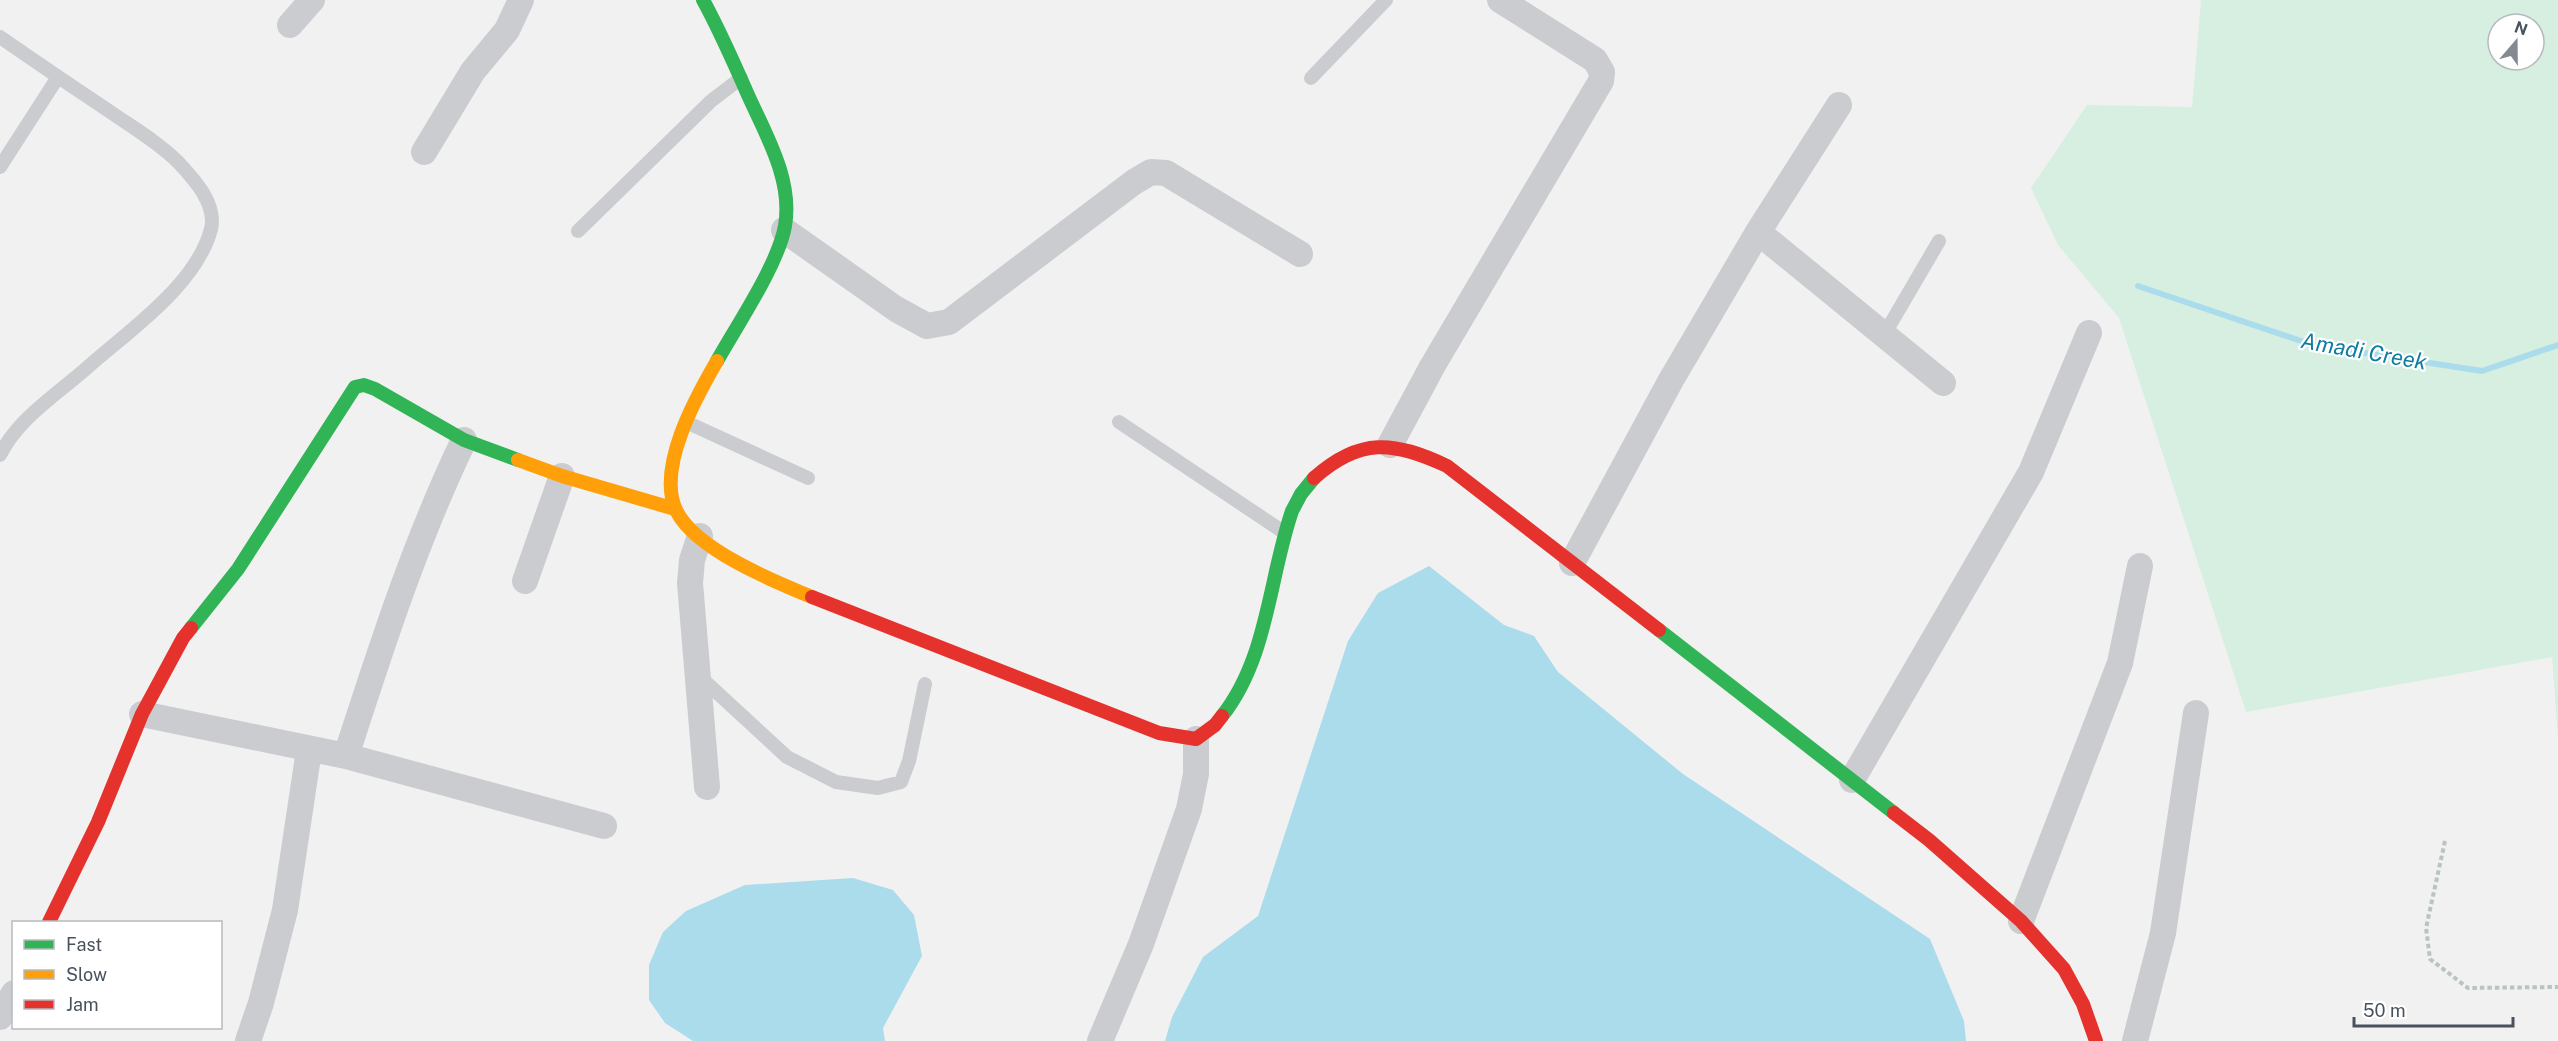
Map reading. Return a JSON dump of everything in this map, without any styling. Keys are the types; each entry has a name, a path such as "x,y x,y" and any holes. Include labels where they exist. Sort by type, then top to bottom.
{"street":[{"path":"290,25 312,0"},
{"path":"424,152 473,71 507,30 521,0"},
{"path":"675,509 670,483 675,454 686,422 766,272 784,230 783,178 772,146 704,0"},
{"path":"1390,445 1433,365 1600,81 1602,72 1595,60 1500,0"},
{"path":"1572,563 1671,380 1758,232 1839,105"},
{"path":"784,230 896,309 927,326 949,322 1101,206 1151,172 1166,173 1300,255"},
{"path":"1758,232 1943,382"},
{"path":"1852,780 2031,472 2089,333"},
{"path":"50,921 99,822 142,714 183,638 238,569 355,387 364,385 375,389 464,440 562,476 675,509 700,536 740,565 1140,726 1159,733 1196,739 1217,724 1233,702 1244,679 1255,650 1285,533 1297,500 1319,472 1349,454 1368,446 1390,445 1413,450 1447,466 1929,840 2021,921 2064,969 2083,1004 2096,1041"},
{"path":"346,756 413,556 436,499 464,440"},
{"path":"525,580 562,476"},
{"path":"700,536 692,560 690,583 707,786"},
{"path":"2021,921 2120,663 2140,566"},
{"path":"2135,1041 2163,933 2196,713"},
{"path":"142,714 346,756 604,826"},
{"path":"1100,1041 1141,944 1189,809 1196,774 1196,739"},
{"path":"248,1041 261,1003 285,910 309,750"},
{"path":"0,1017 12,996"}],"lane":[{"path":"1311,78 1386,0"},
{"path":"0,37 145,136 178,163 205,195 212,226 198,258 185,278 151,313 23,422 0,455"},
{"path":"0,167 58,77"},
{"path":"578,231 711,101 741,78"},
{"path":"1884,334 1939,241"},
{"path":"686,422 808,478"},
{"path":"1119,422 1285,533"},
{"path":"697,673 787,758 836,782 878,788 901,782 909,761 925,684"}],"path":[{"path":"2445,841 2426,928 2430,959 2468,988 2558,987"}],"green space":[{"path":"2201,0 2558,0 2558,737 2552,657 2246,712 2119,318 2058,245 2031,188 2087,105 2192,107"}],"water":[{"path":"1429,566 1504,625 1534,636 1558,672 1683,774 1930,939 1964,1021 1966,1041 1165,1041 1172,1017 1203,957 1258,916 1348,641 1378,593"},
{"path":"853,878 893,890 914,915 922,956 883,1028 885,1041 693,1041 665,1023 649,1000 649,965 663,932 686,911 745,885"}],"waterway":[{"name":"Amadi Creek","path":"2138,286 2313,345 2482,371 2558,345"}],"traffic: fast":[{"path":"703,0 770,142 782,175 786,209 781,242 766,276 717,361"},
{"path":"191,628 238,569 355,387 364,385 375,389 464,440 518,460"},
{"path":"1222,716 1249,669 1258,643 1292,511 1301,494 1314,478"},
{"path":"1659,630 1894,813"}],"traffic: slow":[{"path":"717,361 689,414 674,455 671,476 672,495 677,512 687,526 701,539 737,563 812,597"},
{"path":"518,460 562,476 675,509"}],"traffic: jam":[{"path":"1314,478 1347,455 1378,447 1410,452 1447,466 1659,630"},
{"path":"812,597 1159,733 1196,739 1215,725 1222,716"},
{"path":"49,921 98,822 142,714 183,638 191,628"},
{"path":"1894,813 1929,840 2021,921 2064,969 2083,1004 2096,1041"}]}
